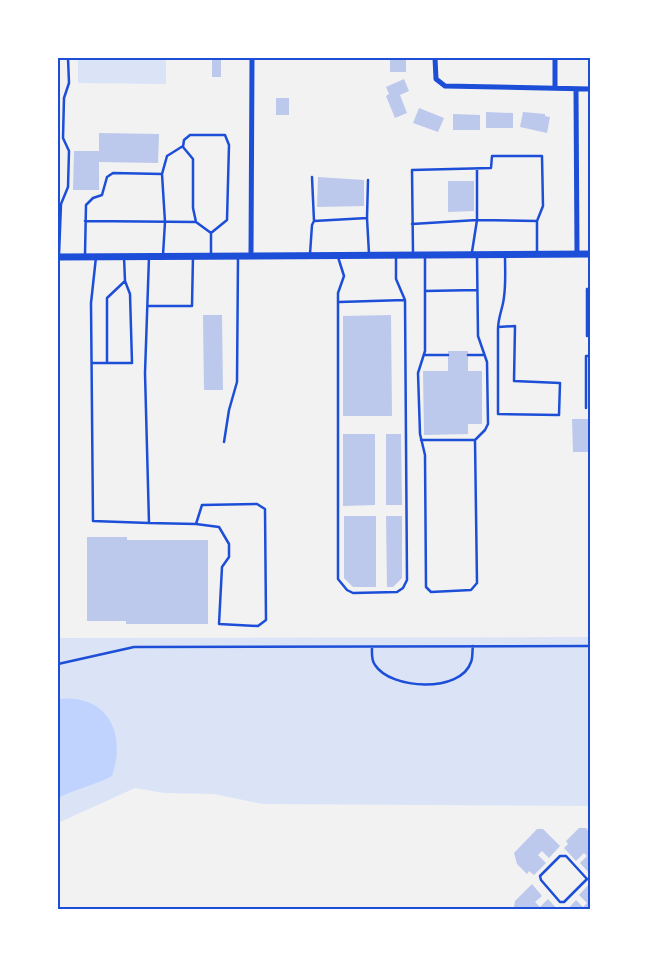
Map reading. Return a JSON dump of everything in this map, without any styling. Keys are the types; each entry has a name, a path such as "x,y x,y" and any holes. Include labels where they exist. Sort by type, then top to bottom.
{"main road":[{"path":"58,257 211,254 590,254"}],"street":[{"path":"251,254 252,58"},
{"path":"436,58 435,76 438,82 445,86 590,89"},
{"path":"555,88 556,58"},
{"path":"576,89 577,254"}],"lane":[{"path":"58,257 61,204 68,187 69,151 63,138 64,98 69,83 68,58"},
{"path":"196,222 193,208 193,159 183,146 184,140 190,135 225,135 229,145 227,220 211,233"},
{"path":"163,255 165,222 162,174 167,156 183,146"},
{"path":"413,254 412,170 491,168 492,156 542,156 543,206 538,221 537,254"},
{"path":"421,440 475,440 486,430 488,424 487,362 478,336 474,254 477,220 477,168"},
{"path":"85,256 86,204 93,198 102,195 107,177 113,172 162,174"},
{"path":"310,254 312,225 314,221 312,177"},
{"path":"368,180 367,218 369,254"},
{"path":"314,221 367,218"},
{"path":"412,224 477,220 538,221"},
{"path":"86,221 196,222 211,233"},
{"path":"211,233 211,254"},
{"path":"224,442 229,410 237,382 238,254"},
{"path":"337,254 344,276 338,293 338,579 347,590 354,593 396,592 403,588 407,580 405,300 396,279 396,254"},
{"path":"425,254 424,355 418,373 421,440 425,455 426,587 431,592 471,590 477,583 475,440"},
{"path":"498,327 515,326 514,381 560,383 559,415 498,414 498,327 506,286 505,254"},
{"path":"148,306 192,306 193,255"},
{"path":"96,256 91,303 93,521 196,524 219,527 229,544 229,557 222,567 219,624 258,626 266,620 265,509 256,504 202,505 196,524"},
{"path":"92,363 132,363 130,294 125,281 124,256"},
{"path":"150,256 145,373 150,522"},
{"path":"107,363 107,298 125,281"},
{"path":"588,336 589,302 587,289 590,288"},
{"path":"425,290 477,290"},
{"path":"338,302 405,300"},
{"path":"424,355 448,355"},
{"path":"468,355 483,355"},
{"path":"586,408 586,356 590,356"},
{"path":"372,646 372,659 376,667 386,676 410,686 443,682 463,674 471,663 473,646"},
{"path":"58,664 134,647 590,646"},
{"path":"560,856 566,856 589,879 564,902 560,902 541,880 540,876 560,856"}],"shaded area":[{"path":"78,58 166,58 166,84 78,83"},
{"path":"590,637 590,806 262,804 214,794 164,793 135,788 58,823 58,638"}],"water":[{"path":"58,699 75,699 89,702 101,709 109,719 117,745 112,776 58,798"}],"building":[{"path":"390,58 406,58 406,72 390,72"},
{"path":"212,59 221,59 221,77 212,77"},
{"path":"404,79 409,91 400,95 407,113 395,118 386,96 389,94 386,87"},
{"path":"276,98 289,98 289,115 276,115"},
{"path":"419,108 444,118 438,132 413,123"},
{"path":"486,112 513,113 513,128 486,128"},
{"path":"523,112 545,114 545,116 550,117 547,133 520,127"},
{"path":"453,114 480,115 480,130 453,130"},
{"path":"99,133 159,134 158,163 99,162 99,190 73,190 74,151 99,151"},
{"path":"318,177 364,180 364,206 317,207"},
{"path":"448,181 474,181 474,211 448,212"},
{"path":"203,315 222,315 223,390 204,390"},
{"path":"391,315 392,416 343,416 343,316"},
{"path":"448,351 468,351 468,371 482,371 482,424 468,424 468,434 424,435 423,371 448,371"},
{"path":"572,419 590,419 590,452 573,452"},
{"path":"343,434 375,434 375,505 343,506"},
{"path":"386,434 401,434 402,505 386,505"},
{"path":"344,516 376,516 376,587 353,587 344,578"},
{"path":"386,516 402,516 402,578 393,587 387,587"},
{"path":"87,537 127,537 127,540 208,540 208,624 126,624 126,621 87,621"},
{"path":"579,828 586,828 590,833 590,874 580,863 587,856 584,853 576,861 564,848 568,844 566,841"},
{"path":"537,829 543,829 560,846 549,858 542,851 538,855 546,863 534,875 529,871 527,874 517,864 514,853"},
{"path":"590,883 590,910 567,910 576,900 583,907 587,903 579,895"},
{"path":"532,884 542,896 535,902 540,907 548,899 558,910 517,910 514,907 515,901"}]}
